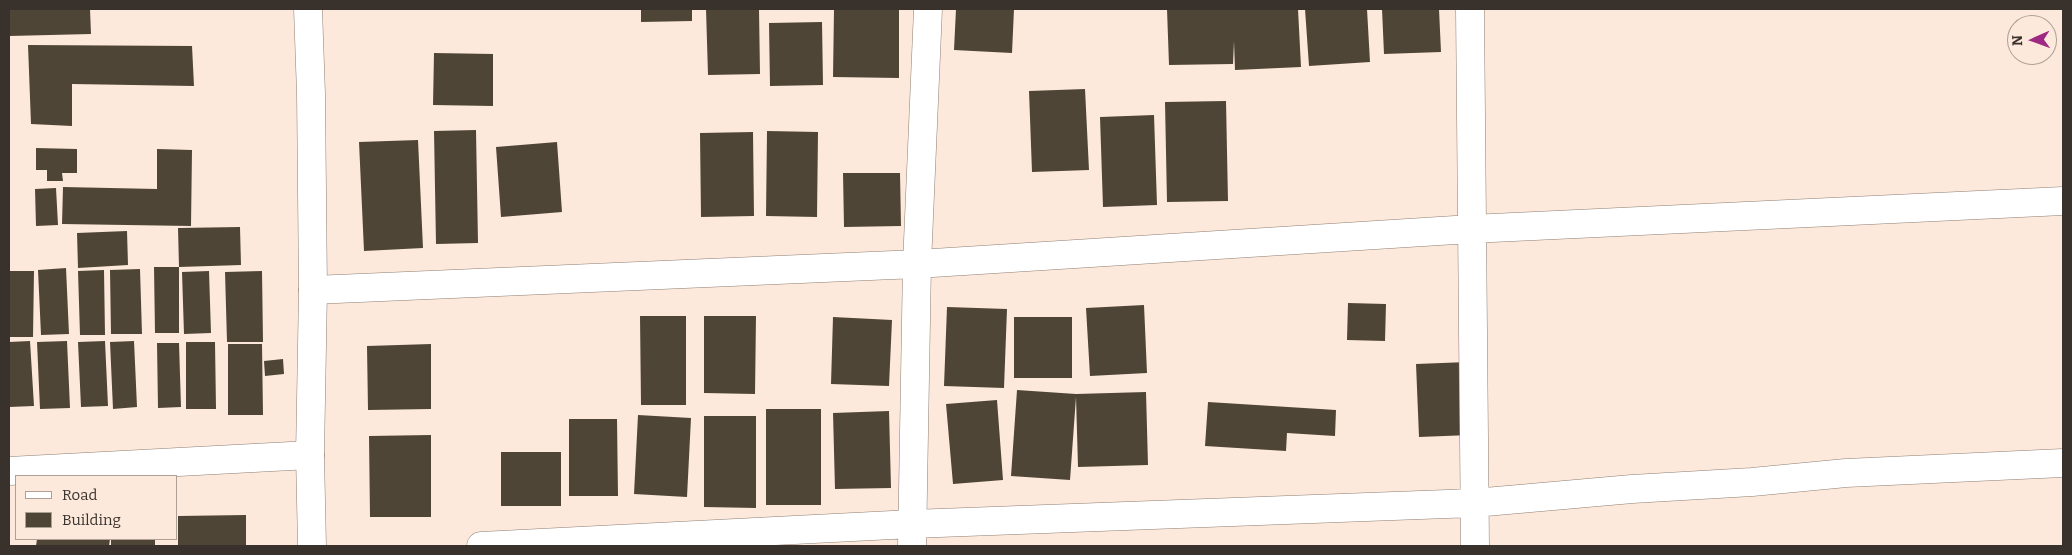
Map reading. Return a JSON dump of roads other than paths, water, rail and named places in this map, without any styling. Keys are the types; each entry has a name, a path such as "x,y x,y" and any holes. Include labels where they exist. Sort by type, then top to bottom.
{"street":[{"path":"308,9 313,290 310,455 312,546"},
{"path":"912,535 917,264 928,9"},
{"path":"1470,9 1475,546"},
{"path":"313,290 917,264 1471,229 2063,201"},
{"path":"9,471 310,455"},
{"path":"481,546 912,535 1474,503 1632,489 1846,474 2063,463"}]}
